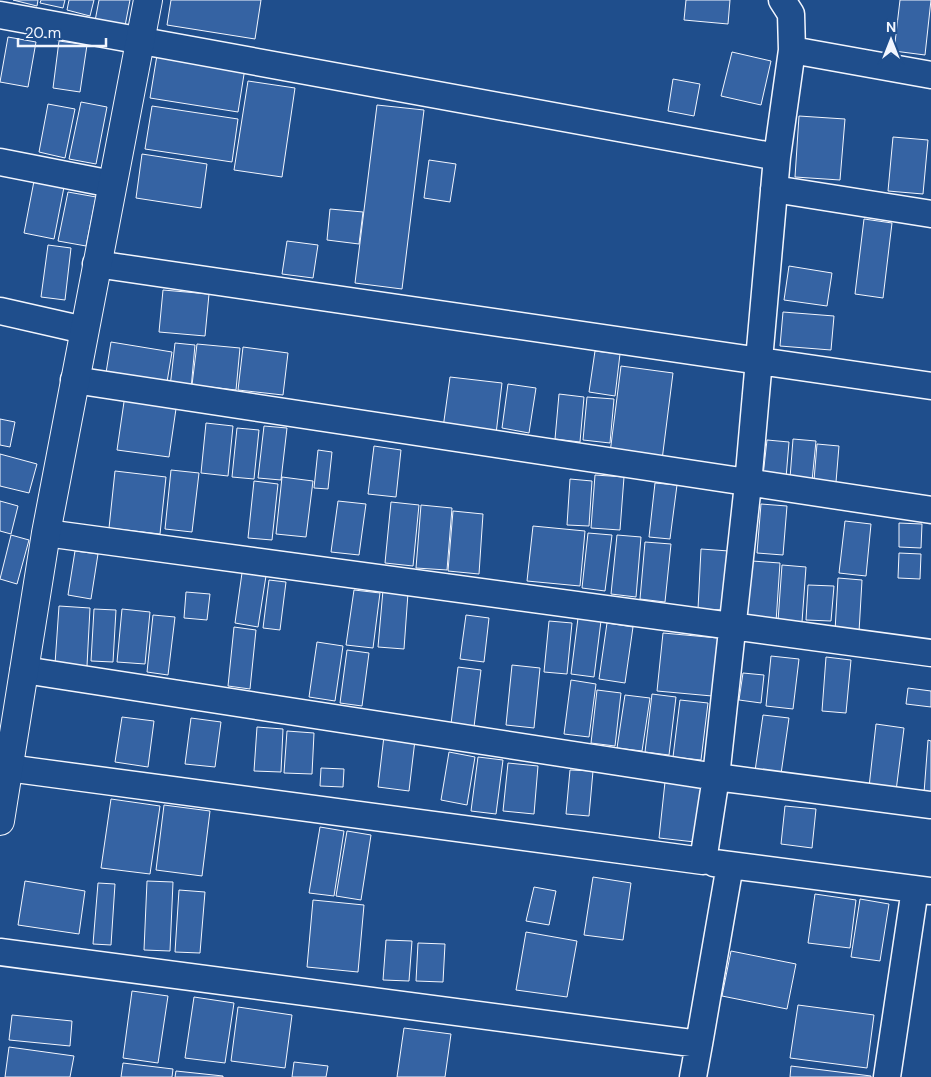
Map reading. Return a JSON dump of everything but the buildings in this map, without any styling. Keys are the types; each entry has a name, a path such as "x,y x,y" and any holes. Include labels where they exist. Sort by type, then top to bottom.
{"street":[{"path":"0,821 46,533 148,0"},
{"path":"703,861 716,777 733,627 748,484 777,157 792,50 791,14 782,0"},
{"path":"0,15 777,157"},
{"path":"792,50 931,75"},
{"path":"0,162 112,184"},
{"path":"774,189 931,214"},
{"path":"96,264 931,386"},
{"path":"0,311 84,330"},
{"path":"74,380 748,484 931,510"},
{"path":"46,533 931,653"},
{"path":"24,670 716,777 931,805"},
{"path":"8,768 923,890 887,1077"},
{"path":"694,1077 730,865"},
{"path":"0,952 699,1044"}]}
